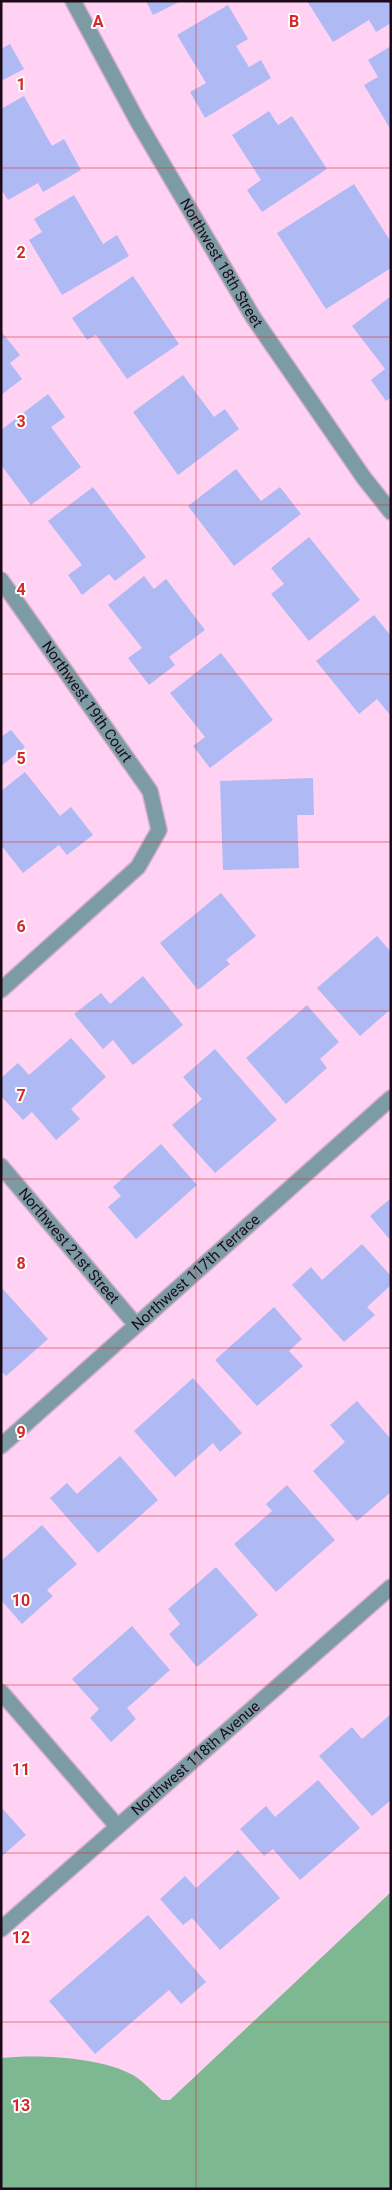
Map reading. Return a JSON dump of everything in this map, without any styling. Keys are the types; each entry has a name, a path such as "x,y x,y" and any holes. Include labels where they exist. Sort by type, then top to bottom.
{"street":[{"name":"Northwest 18th Street","path":"72,1 138,122 253,317 364,478 391,512"},
{"name":"Northwest 19th Court","path":"1,580 150,791 159,830 138,866 1,990"},
{"name":"Northwest 117th Terrace","path":"1,1446 391,1098"},
{"name":"Northwest 21st Street","path":"1,1166 136,1325"},
{"name":"Northwest 118th Avenue","path":"1,1929 391,1587"},
{"path":"1,1692 117,1826"}],"shaded area":[{"path":"391,1892 391,2189 1,2189 1,2058 32,2056 68,2058 104,2064 133,2075 162,2100 170,2100"}],"building":[{"path":"146,1 181,1 153,15"},
{"path":"307,1 390,1 391,23 376,32 369,20 333,42"},
{"path":"228,5 248,39 236,46 249,67 261,60 271,78 205,118 190,92 206,83 177,35"},
{"path":"10,44 24,69 1,81 1,49"},
{"path":"391,46 391,130 364,85 378,77 368,60"},
{"path":"24,96 52,146 64,139 81,170 43,192 38,183 8,200 1,189 1,109"},
{"path":"269,111 278,125 292,116 327,169 262,212 247,190 261,180 232,135"},
{"path":"354,184 391,242 391,268 326,309 277,233"},
{"path":"74,195 103,244 117,235 129,256 62,295 29,240 42,232 34,219"},
{"path":"133,276 179,344 127,379 96,335 87,340 72,318"},
{"path":"391,296 391,397 386,401 371,380 385,369 352,326"},
{"path":"1,331 20,355 10,363 22,379 1,395"},
{"path":"183,375 214,417 225,409 239,429 178,475 133,412"},
{"path":"48,394 65,417 51,427 81,467 31,505 1,465 1,430"},
{"path":"236,469 261,501 280,487 301,514 234,566 188,506"},
{"path":"93,487 146,557 115,581 109,574 82,595 68,575 82,565 48,521"},
{"path":"309,537 360,600 309,641 271,594 284,584 271,568"},
{"path":"144,576 154,589 166,579 205,630 169,657 175,665 149,685 128,658 142,648 108,605"},
{"path":"374,615 391,636 391,716 377,699 359,714 316,661"},
{"path":"221,653 273,720 210,768 193,746 205,737 170,693"},
{"path":"11,730 25,747 1,766 1,737"},
{"path":"25,772 60,816 71,807 93,835 67,855 59,845 23,873 1,845 1,791"},
{"path":"313,778 314,815 297,815 299,868 223,870 220,781"},
{"path":"221,893 256,936 226,960 230,964 198,990 160,943"},
{"path":"377,936 391,952 391,1009 360,1036 317,988"},
{"path":"143,976 183,1025 133,1065 113,1040 103,1049 74,1014 101,993 110,1004"},
{"path":"307,1005 339,1042 320,1059 327,1068 286,1104 246,1058"},
{"path":"71,1038 106,1077 71,1109 80,1119 56,1140 32,1112 23,1120 1,1096 1,1078 18,1063 29,1075"},
{"path":"215,1049 277,1120 215,1173 172,1125 202,1099 183,1077"},
{"path":"161,1144 197,1185 136,1239 108,1207 121,1196 113,1187"},
{"path":"391,1198 391,1241 370,1216"},
{"path":"362,1244 391,1276 391,1285 367,1307 375,1315 344,1342 292,1285 311,1267 322,1280"},
{"path":"1,1287 48,1339 6,1376 1,1371"},
{"path":"274,1307 302,1339 289,1351 303,1366 257,1406 215,1360"},
{"path":"193,1378 242,1433 220,1452 213,1443 175,1477 134,1431"},
{"path":"357,1401 391,1439 391,1492 357,1521 313,1471 345,1442 330,1425"},
{"path":"120,1456 158,1500 98,1553 50,1498 67,1483 77,1494"},
{"path":"287,1485 335,1540 276,1592 234,1544 272,1511 266,1504"},
{"path":"42,1525 77,1564 47,1590 53,1596 22,1624 1,1600 1,1561"},
{"path":"216,1567 258,1615 197,1667 169,1634 180,1624 168,1609"},
{"path":"132,1626 170,1670 127,1708 136,1719 111,1742 90,1718 99,1709 72,1679"},
{"path":"391,1714 391,1800 372,1816 319,1756 352,1727 362,1739"},
{"path":"318,1780 360,1828 300,1880 273,1849 264,1856 240,1829 266,1806 275,1817"},
{"path":"1,1807 26,1835 1,1857"},
{"path":"238,1850 280,1898 220,1950 192,1918 183,1925 160,1899 185,1876 196,1888"},
{"path":"148,1915 206,1982 181,2004 169,1990 95,2054 49,2001"}]}
